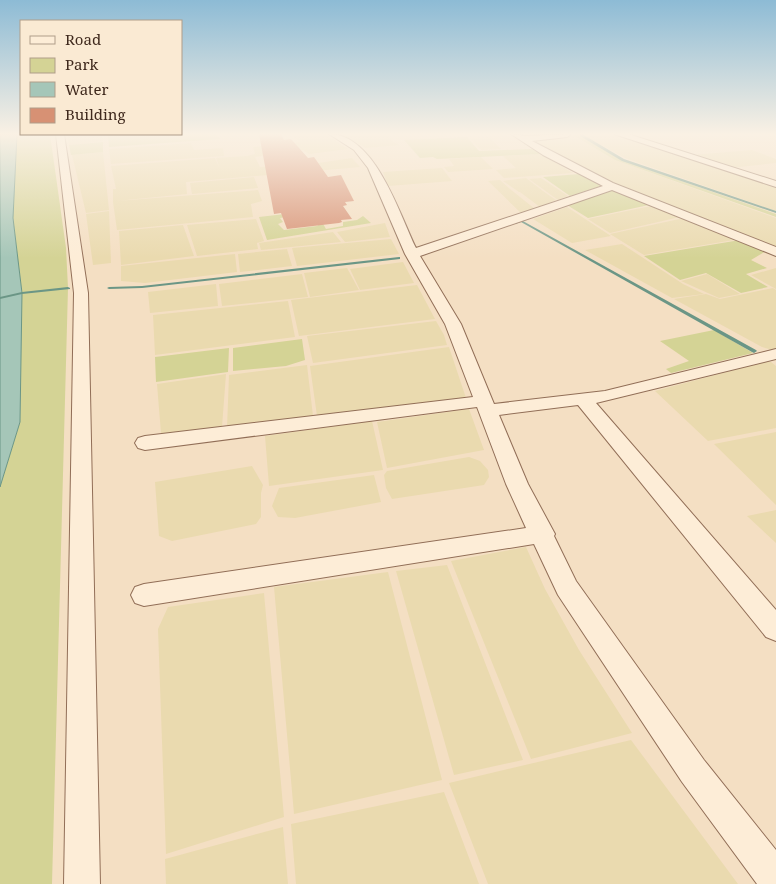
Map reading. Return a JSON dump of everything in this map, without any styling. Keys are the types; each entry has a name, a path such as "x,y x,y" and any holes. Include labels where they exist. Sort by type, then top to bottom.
{"street":[{"path":"65,175 81,294 82,884"},
{"path":"375,175 412,254 453,324 517,484 543,534 567,588 693,771 776,878"},
{"path":"587,175 776,252"},
{"path":"748,175 776,184"},
{"path":"412,254 612,187"},
{"path":"145,443 487,406 583,399 774,356"},
{"path":"583,399 776,629"},
{"path":"144,594 543,534"}],"shaded area":[{"path":"77,175 105,175 109,210 86,213"},
{"path":"113,175 264,175 186,182 187,194 116,201 258,190 262,201 251,204 253,217 117,230 113,202 113,189 116,189"},
{"path":"384,175 448,175 452,181 388,186"},
{"path":"501,175 542,175 504,178"},
{"path":"597,175 657,175 776,218 776,247 615,185"},
{"path":"674,175 742,175 776,186 776,211"},
{"path":"254,177 258,188 192,194 190,183"},
{"path":"526,178 543,191 519,192 503,181"},
{"path":"541,178 568,196 558,200 529,179"},
{"path":"500,180 535,209 522,214 488,181"},
{"path":"543,191 556,200 540,207 520,192"},
{"path":"651,206 680,217 610,233 588,219"},
{"path":"567,207 611,236 572,243 533,219"},
{"path":"109,211 111,263 93,265 86,214"},
{"path":"684,218 740,239 644,255 610,234"},
{"path":"256,219 264,241 257,243 258,249 197,256 187,225"},
{"path":"385,223 390,237 345,242 337,232"},
{"path":"183,225 194,256 121,265 119,231"},
{"path":"333,232 341,242 261,250 259,243"},
{"path":"391,239 399,254 297,266 292,248"},
{"path":"622,244 683,284 704,294 672,298 585,250"},
{"path":"287,249 292,266 240,272 238,254"},
{"path":"235,254 237,272 145,283 121,281 121,266"},
{"path":"403,262 414,283 360,290 350,269"},
{"path":"347,268 359,290 310,297 304,273"},
{"path":"776,268 776,289 751,275"},
{"path":"302,274 308,297 222,306 219,284"},
{"path":"707,274 740,294 719,298 681,281"},
{"path":"216,284 218,306 150,313 148,292"},
{"path":"417,285 435,319 299,336 291,300"},
{"path":"773,288 776,290 776,349 772,350 762,347 674,299 706,294 720,299"},
{"path":"288,301 295,337 155,355 153,315"},
{"path":"436,321 447,345 313,363 307,336"},
{"path":"449,347 466,398 317,416 310,366"},
{"path":"764,362 771,362 776,366 776,428 708,441 655,391"},
{"path":"307,365 313,416 227,428 229,375"},
{"path":"226,374 222,427 177,434 161,433 157,384"},
{"path":"469,409 484,450 387,468 377,422"},
{"path":"372,421 383,470 269,486 265,436"},
{"path":"776,432 776,505 714,444"},
{"path":"469,457 480,461 488,470 489,477 484,485 392,499 386,488 384,475 387,471"},
{"path":"252,466 263,485 261,517 256,524 172,541 159,536 155,482"},
{"path":"374,475 381,502 295,518 278,517 272,506 279,488"},
{"path":"776,510 776,543 747,516"},
{"path":"526,547 545,589 579,650 632,733 531,759 451,561"},
{"path":"447,565 523,760 454,775 396,571"},
{"path":"388,572 442,780 294,814 274,587"},
{"path":"264,593 284,817 166,854 158,629 168,607"},
{"path":"631,740 738,884 488,884 449,783"},
{"path":"444,792 479,884 296,884 291,824"},
{"path":"283,827 288,884 166,884 165,859"}],"green space":[{"path":"15,175 56,175 66,248 68,288 52,884 0,884 0,487 20,422 22,293 13,218"},
{"path":"581,175 601,186 570,196 543,177"},
{"path":"658,175 665,175 776,214 776,217"},
{"path":"612,190 649,205 588,218 567,205"},
{"path":"302,212 304,214 280,218 283,222 278,224 284,230 317,226 322,222 326,229 343,226 343,222 357,220 363,216 371,223 267,240 259,217"},
{"path":"740,240 766,251 751,260 767,268 746,274 768,287 741,293 706,273 680,280 644,256"},
{"path":"714,330 753,353 671,373 666,369 689,361 660,341"},
{"path":"302,339 305,360 286,366 233,371 233,348"},
{"path":"229,348 228,372 156,382 155,357"}],"water":[{"path":"0,175 15,175 13,218 22,293 20,422 0,487"}],"building":[{"path":"267,175 327,175 328,177 341,175 354,201 345,202 347,205 343,206 352,219 341,220 342,222 339,223 287,229 281,213 274,214"}],"waterway":[{"path":"668,175 776,212"},
{"path":"515,223 521,221 754,351"},
{"path":"109,288 142,287 399,258"},
{"path":"0,298 22,293 68,288"}]}
